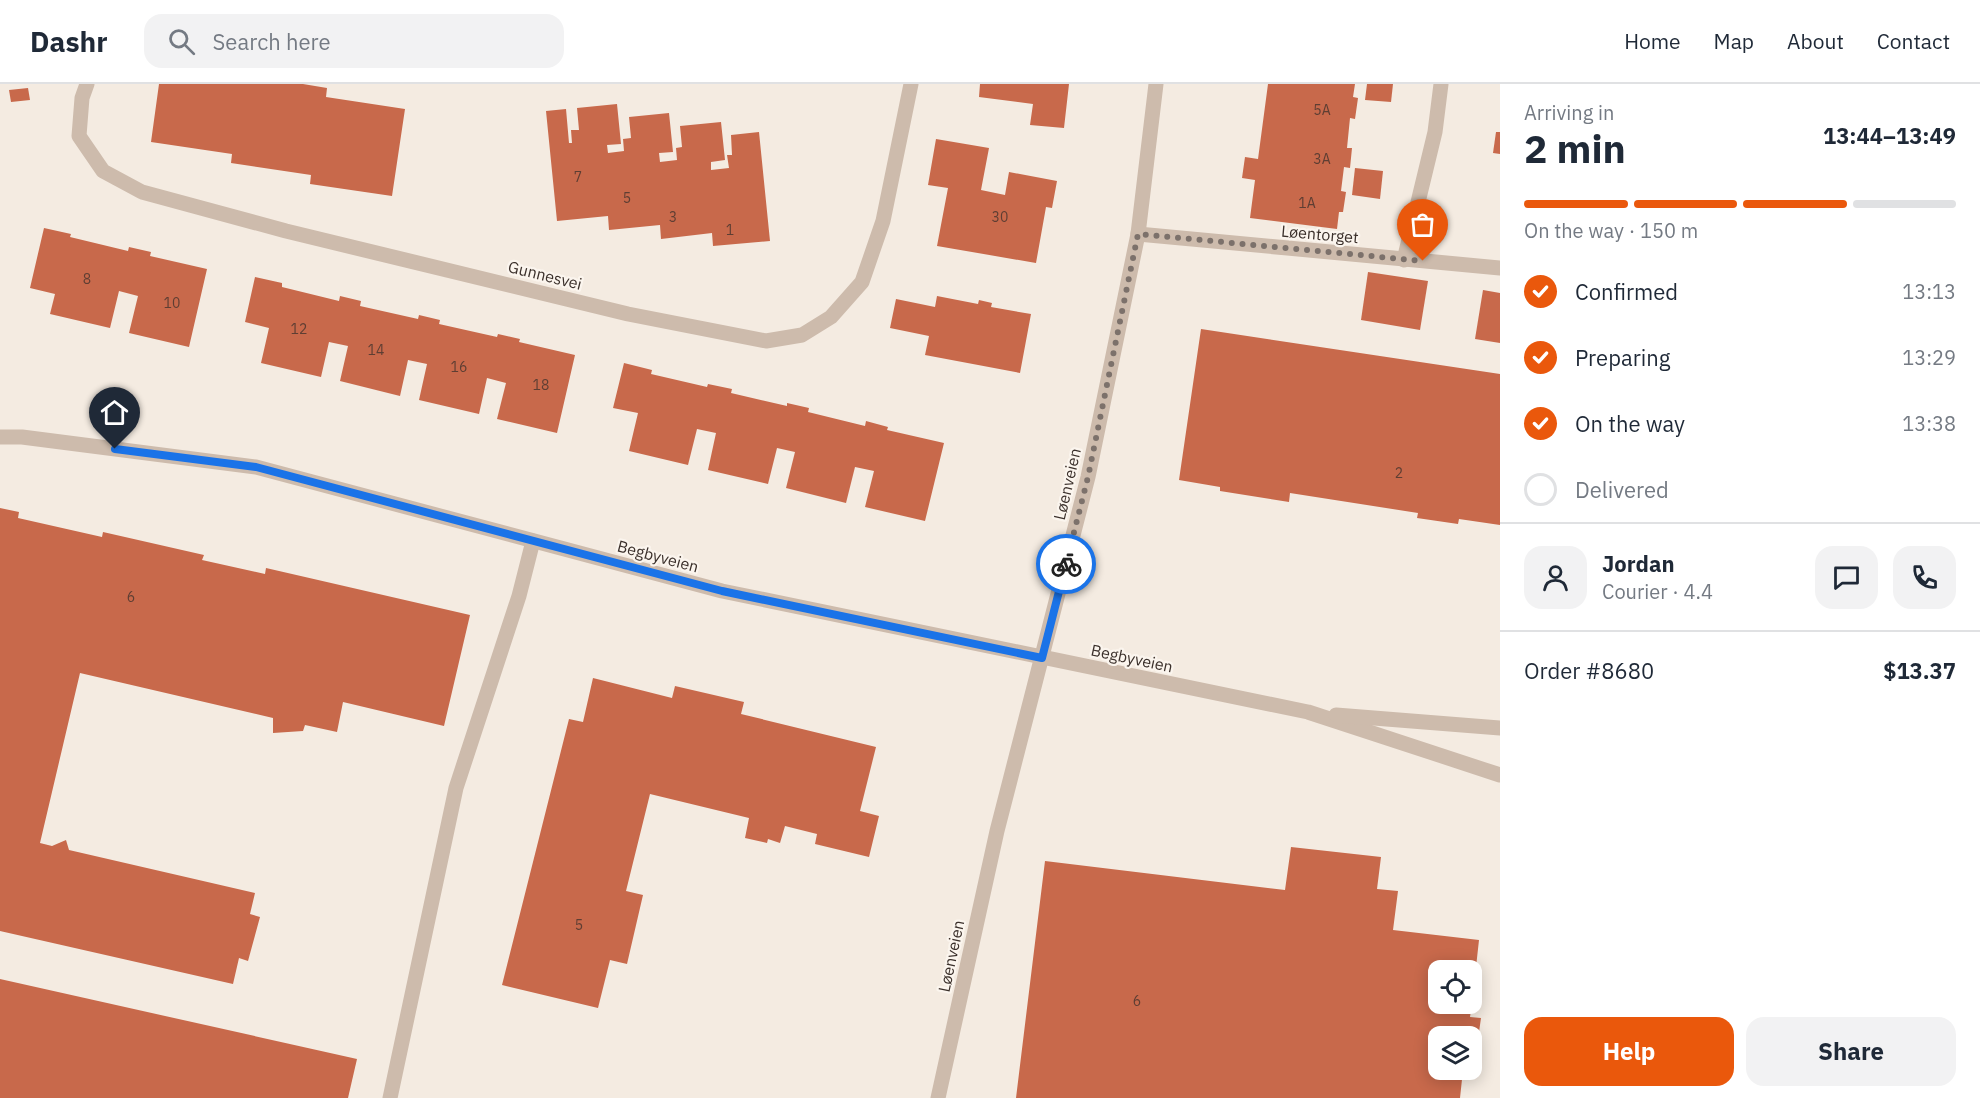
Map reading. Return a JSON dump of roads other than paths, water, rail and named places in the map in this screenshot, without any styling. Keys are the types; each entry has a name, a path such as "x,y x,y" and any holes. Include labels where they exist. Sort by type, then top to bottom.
{"street":[{"name":"Gunnesvei","path":"87,84 82,98 79,136 103,171 142,192 286,231 616,311 766,341 802,335 831,317 862,282 883,221 911,84"},
{"name":"Løenveien","path":"938,1098 997,831 1085,487 1138,234 1156,84"},
{"path":"1404,260 1435,132 1441,84"},
{"name":"Løentorget","path":"1138,234 1500,268"},
{"name":"Begbyveien","path":"0,437 22,437 256,467 722,591 1308,712 1500,775"},
{"path":"390,1098 456,788 519,596 533,541"},
{"name":"Begbyveien","path":"1308,712 1500,728"}]}
